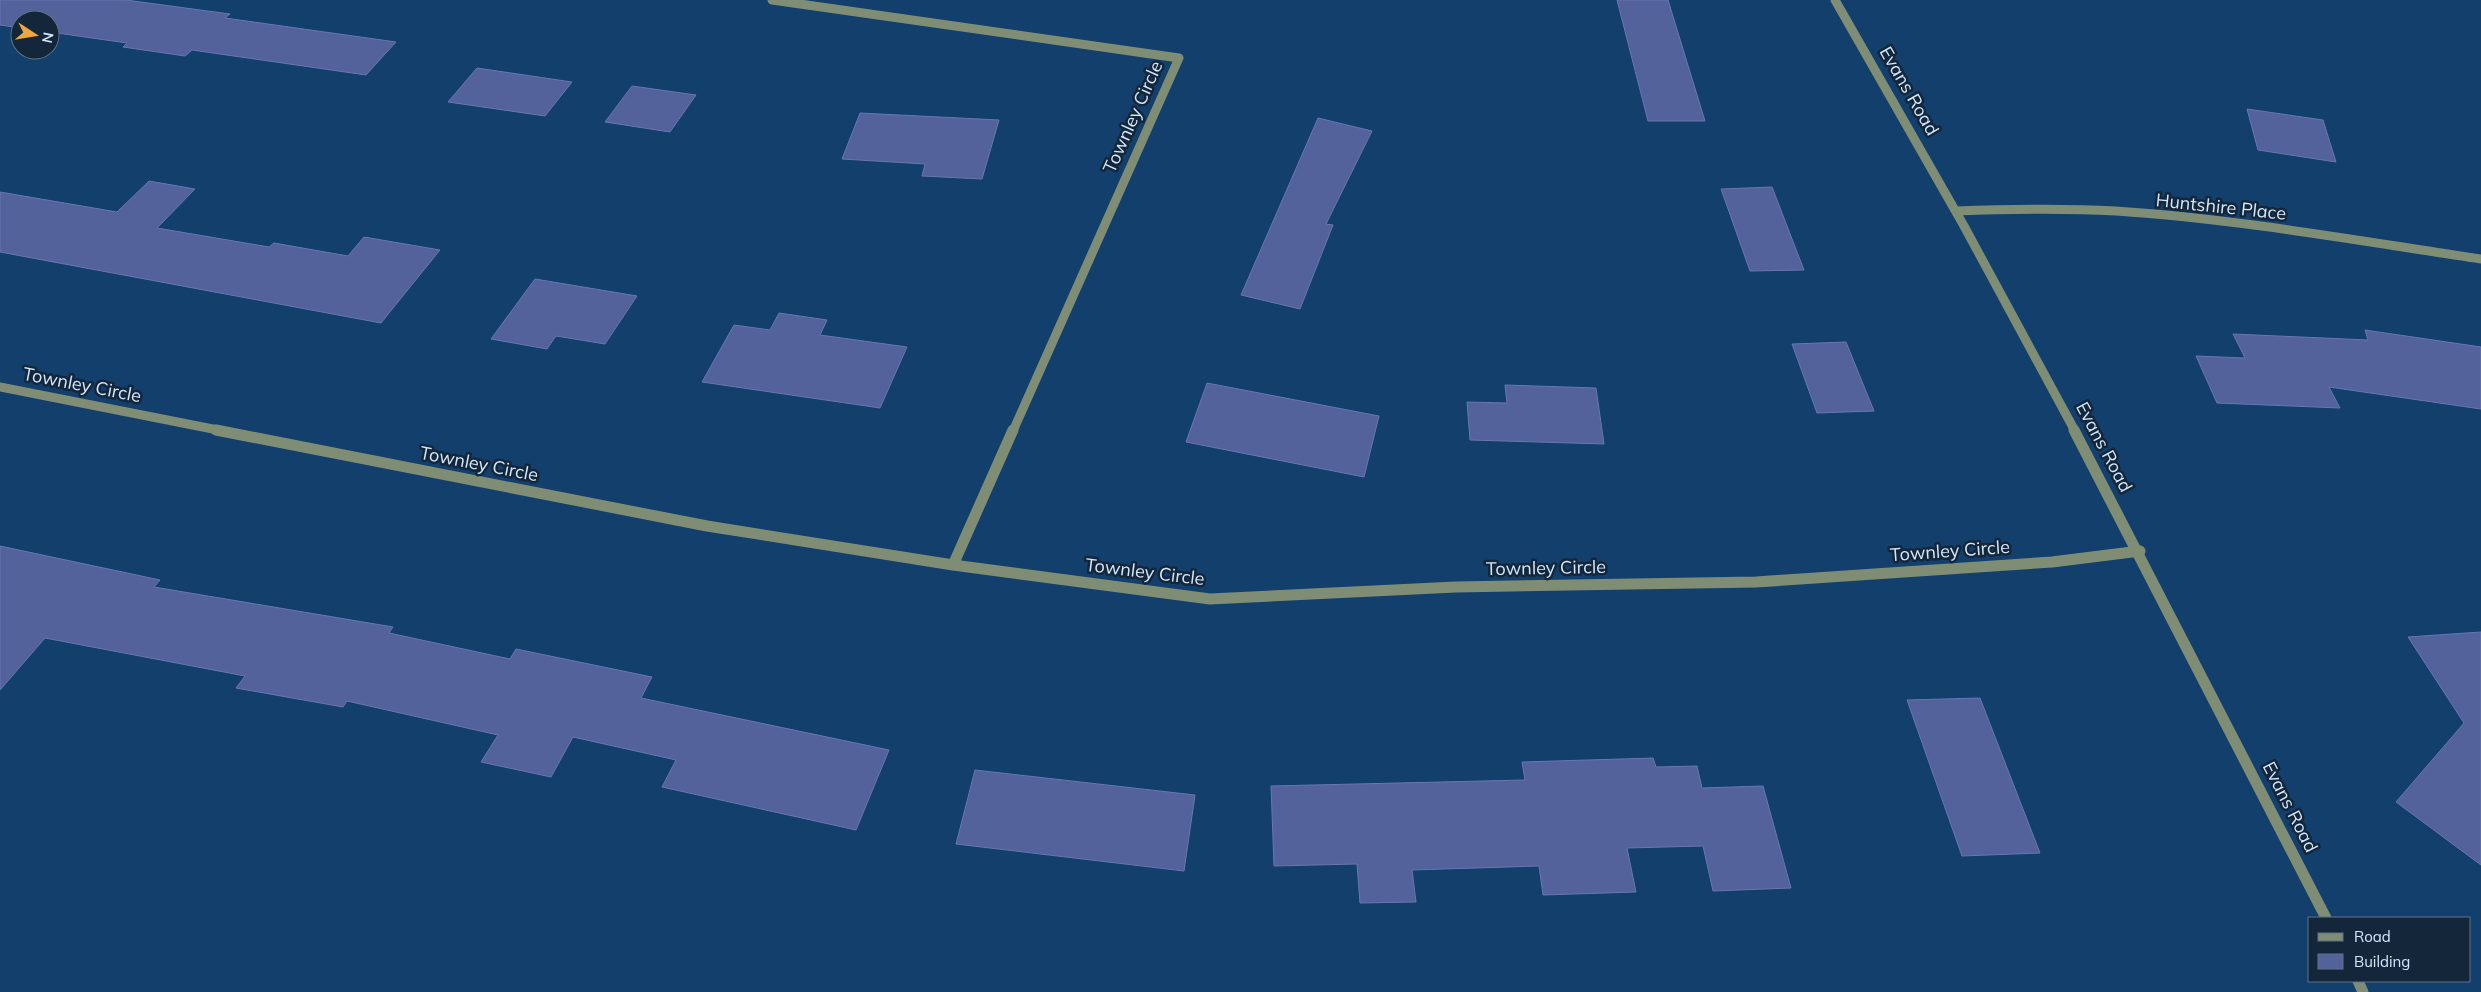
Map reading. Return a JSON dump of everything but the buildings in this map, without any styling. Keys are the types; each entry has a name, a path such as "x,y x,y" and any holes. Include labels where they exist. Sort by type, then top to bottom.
{"street":[{"name":"Townley Circle","path":"772,0 1178,58 954,565"},
{"name":"Evans Road","path":"1835,0 1911,128 2140,551 2325,917"},
{"name":"Huntshire Place","path":"1956,211 2063,209 2172,217 2258,227 2481,259"},
{"name":"Townley Circle","path":"1,389 707,526 954,565 1210,598 1456,588 1756,582 2052,562 2140,551"}]}
